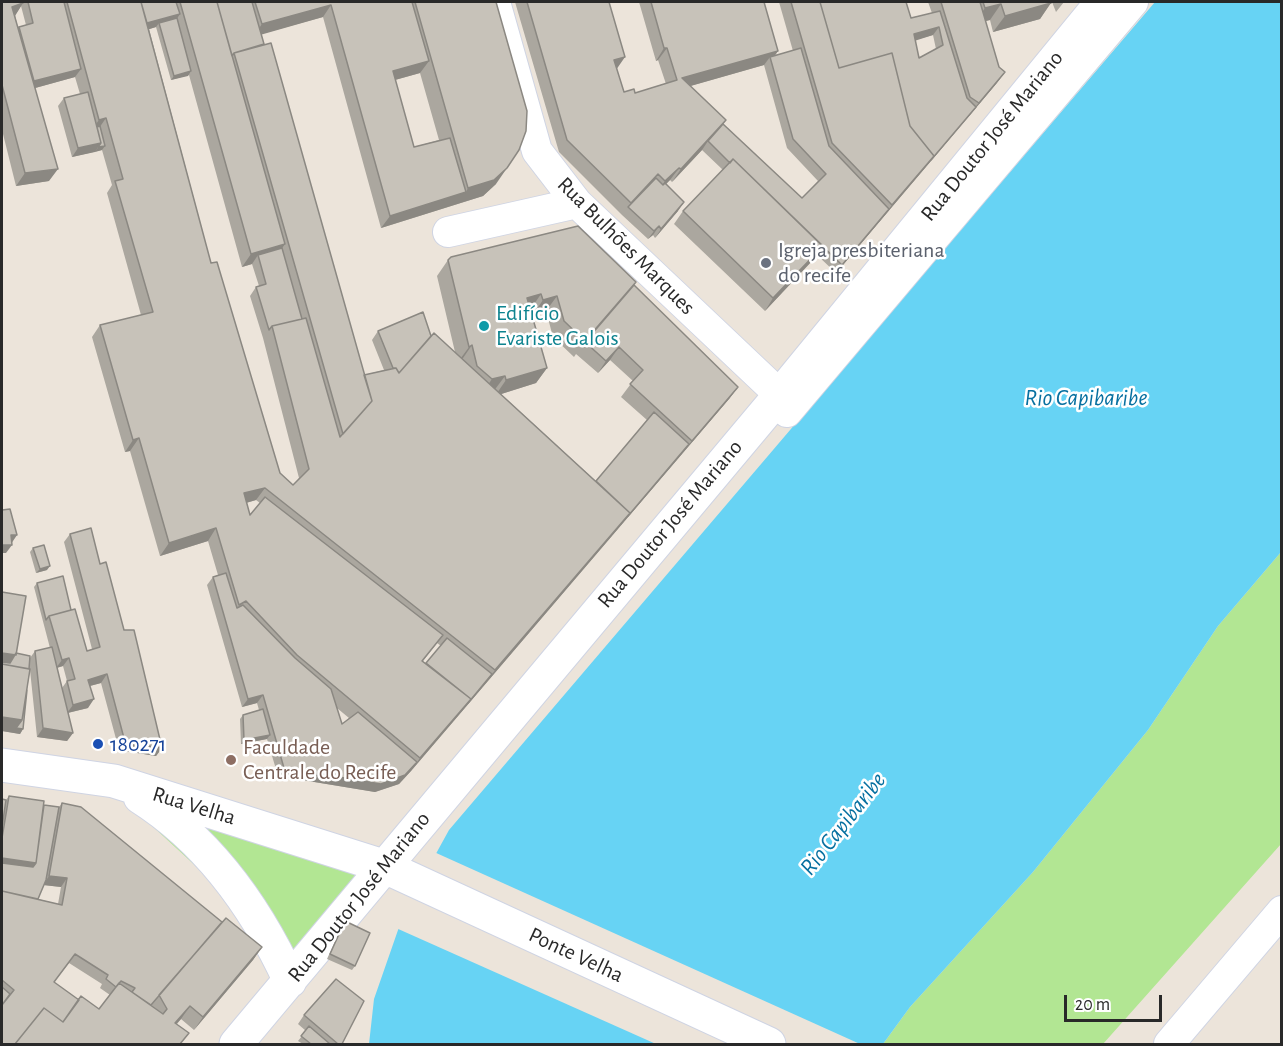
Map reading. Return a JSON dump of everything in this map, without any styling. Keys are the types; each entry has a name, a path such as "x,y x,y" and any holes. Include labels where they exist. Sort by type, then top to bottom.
{"street":[{"name":"Rua Bulhões Marques","path":"495,2 537,151 577,204 780,394"},
{"name":"Rua Doutor José Mariano","path":"236,1044 290,981 393,869 1102,2"},
{"path":"421,846 443,815 1133,2"},
{"path":"448,232 577,204"},
{"name":"Rua Velha","path":"2,765 114,780 393,869"},
{"path":"114,780 159,810 215,861 242,894 266,931 290,981"},
{"name":"Ponte Velha","path":"393,869 769,1044"},
{"path":"1169,1044 1281,911"}],"green space":[{"path":"1281,552 1281,844 1103,1044 883,1044 910,1007 1033,872 1148,730 1218,626"},
{"path":"112,789 383,866 302,964"}],"water":[{"name":"Rio Capibaribe","path":"1155,2 1281,2 1281,552 1218,626 1148,730 1033,872 910,1007 883,1044 369,1044 374,999 405,910 449,830"}],"pier":[{"path":"434,852 860,1044 656,1044 396,928 403,909"}],"building":[{"path":"2,2 23,2 12,7 58,169 25,173 2,85"},
{"path":"28,2 64,2 81,69 34,81 19,27 33,23"},
{"path":"67,2 141,2 211,263 217,262 280,473 293,485 309,469 272,326 306,318 340,437 372,401 364,375 396,368 399,373 434,333 630,513 495,670 265,488 244,493 250,515 265,497 443,635 422,661 471,699 420,758 297,655 246,601 239,605 216,528 169,543 139,438 133,440 100,325 153,312 115,181 123,179 106,118 99,120"},
{"path":"141,2 176,2 180,14 147,23"},
{"path":"180,2 217,2 285,244 251,254"},
{"path":"217,2 252,2 264,44 234,53 232,56"},
{"path":"255,2 412,2 429,61 393,71 414,147 450,138 466,192 390,216 331,5 262,24"},
{"path":"415,2 496,2 527,111 526,131 519,150 507,168 494,180 468,188"},
{"path":"527,2 609,2 625,57 614,60 624,92 634,89 635,93 677,80 667,48 664,48 651,2 764,2 778,51 682,78 726,120 681,169 679,168 665,181 658,174 631,203 567,140"},
{"path":"791,2 820,2 839,68 892,53 910,126 934,156 892,205 832,143"},
{"path":"820,2 906,2 911,18 940,11 967,98 976,107 931,160 934,156 910,126 892,53 839,68","holes":["939,27 943,45 919,58 914,34"]},
{"path":"941,2 980,2 999,67 1005,72 979,103 970,97"},
{"path":"983,2 1051,3 1005,16 1001,4 985,8"},
{"path":"177,18 191,71 174,76 159,23"},
{"path":"271,43 372,401 343,434 234,53"},
{"path":"801,48 829,146 889,209 842,265 733,159 730,163 708,141 723,124 802,198 826,174 793,139 770,57"},
{"path":"88,92 101,143 78,148 64,98"},
{"path":"100,126 105,146 98,147 101,143 97,127"},
{"path":"733,159 823,246 773,298 683,211"},
{"path":"656,178 663,185 665,183 684,202 661,229 659,226 654,231 628,207"},
{"name":"Edifício Evariste Galois","path":"578,226 636,282 585,341 564,321 557,296 543,300 541,294 527,298 547,368 506,380 505,376 492,379 477,366 472,345 469,347 448,260 451,257"},
{"path":"282,248 302,319 272,326 269,330 256,287 266,284 258,255"},
{"path":"634,285 738,387 692,441 630,384 643,370 619,347 606,361 585,342"},
{"path":"423,312 431,336 399,373 396,368 393,368 378,331"},
{"path":"654,412 689,444 628,516 630,513 596,481"},
{"path":"10,509 17,535 11,535 12,545 2,545 2,510"},
{"path":"91,528 100,564 106,562 124,630 134,630 162,748 125,742 107,674 88,680 94,699 73,705 67,681 75,679 69,658 62,660 49,616 75,609 87,651 100,647 70,534"},
{"path":"44,545 50,566 40,569 33,548"},
{"path":"226,573 237,608 243,605 295,658 331,689 342,724 358,712 417,762 405,775 381,784 284,768 263,695 248,699 213,577"},
{"path":"63,576 71,610 49,616 46,620 37,583"},
{"path":"2,592 26,596 16,655 2,653"},
{"path":"447,638 492,674 468,703 471,699 426,663"},
{"path":"52,647 73,733 43,728 35,651"},
{"path":"16,653 30,656 29,669 2,664 2,662 10,663"},
{"path":"2,664 30,669 22,720 2,717"},
{"path":"27,690 23,729 16,728 22,720"},
{"path":"263,709 270,735 244,740 243,715"},
{"path":"9,796 44,801 36,863 2,858 2,838"},
{"path":"2,799 6,800 2,827"},
{"path":"62,803 81,807 222,922 151,1005 132,992 135,988 121,981 116,987 106,979 108,975 75,954 54,982 79,1000 63,1022 44,1008 15,1044 2,1044 2,1005 14,990 2,980 2,891 62,905 67,878 49,876"},
{"path":"44,805 59,807 46,880 38,899 2,891 2,863 33,867 36,863"},
{"path":"226,918 262,947 203,1017 190,1006 175,1023 189,1033 180,1044 15,1044 44,1008 63,1022 81,996 99,1009 119,983 163,1014 167,1009 159,995"},
{"path":"345,921 370,933 355,966 330,954"},
{"path":"336,979 364,1001 342,1044 338,1044 304,1015"},
{"path":"2,987 10,994 2,1005"},
{"path":"309,1026 330,1044 311,1044 301,1036"}],"place":[{"name":"Igreja presbiteriana do recife","path":"766,263"},
{"name":"Edifício Evariste Galois","path":"484,326"},
{"name":"180271","path":"98,744"},
{"name":"Faculdade Centrale do Recife","path":"231,760"}]}
